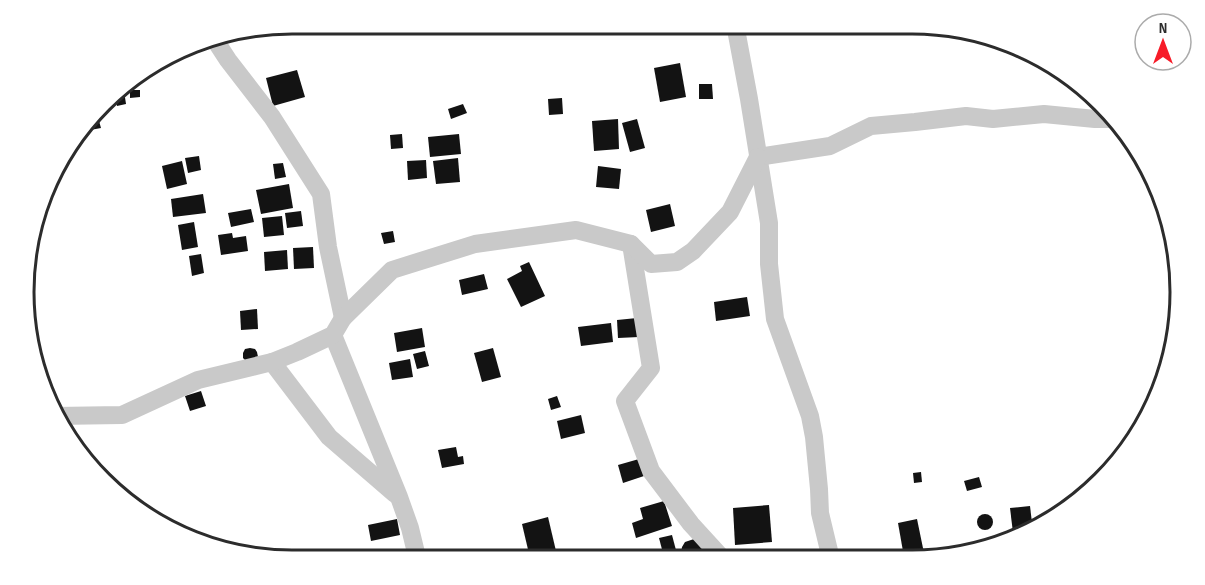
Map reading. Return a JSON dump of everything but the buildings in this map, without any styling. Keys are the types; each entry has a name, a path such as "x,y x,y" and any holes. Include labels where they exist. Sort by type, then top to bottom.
{"street":[{"path":"737,34 769,223 769,264 775,319 810,416 814,437 820,513 829,550"},
{"path":"218,45 272,117 321,194 328,247 344,318"},
{"path":"758,157 830,146 871,126 966,116 993,119 1044,114 1103,119"},
{"path":"66,416 122,415 198,380 272,362 297,352 333,335 344,318 392,270 475,244 576,230 631,244 651,264 677,262 693,251 730,212 758,157"},
{"path":"631,244 651,368 625,401 651,471 691,524 714,550"},
{"path":"333,335 399,497 415,550"},
{"path":"272,362 329,437 399,497"}]}
